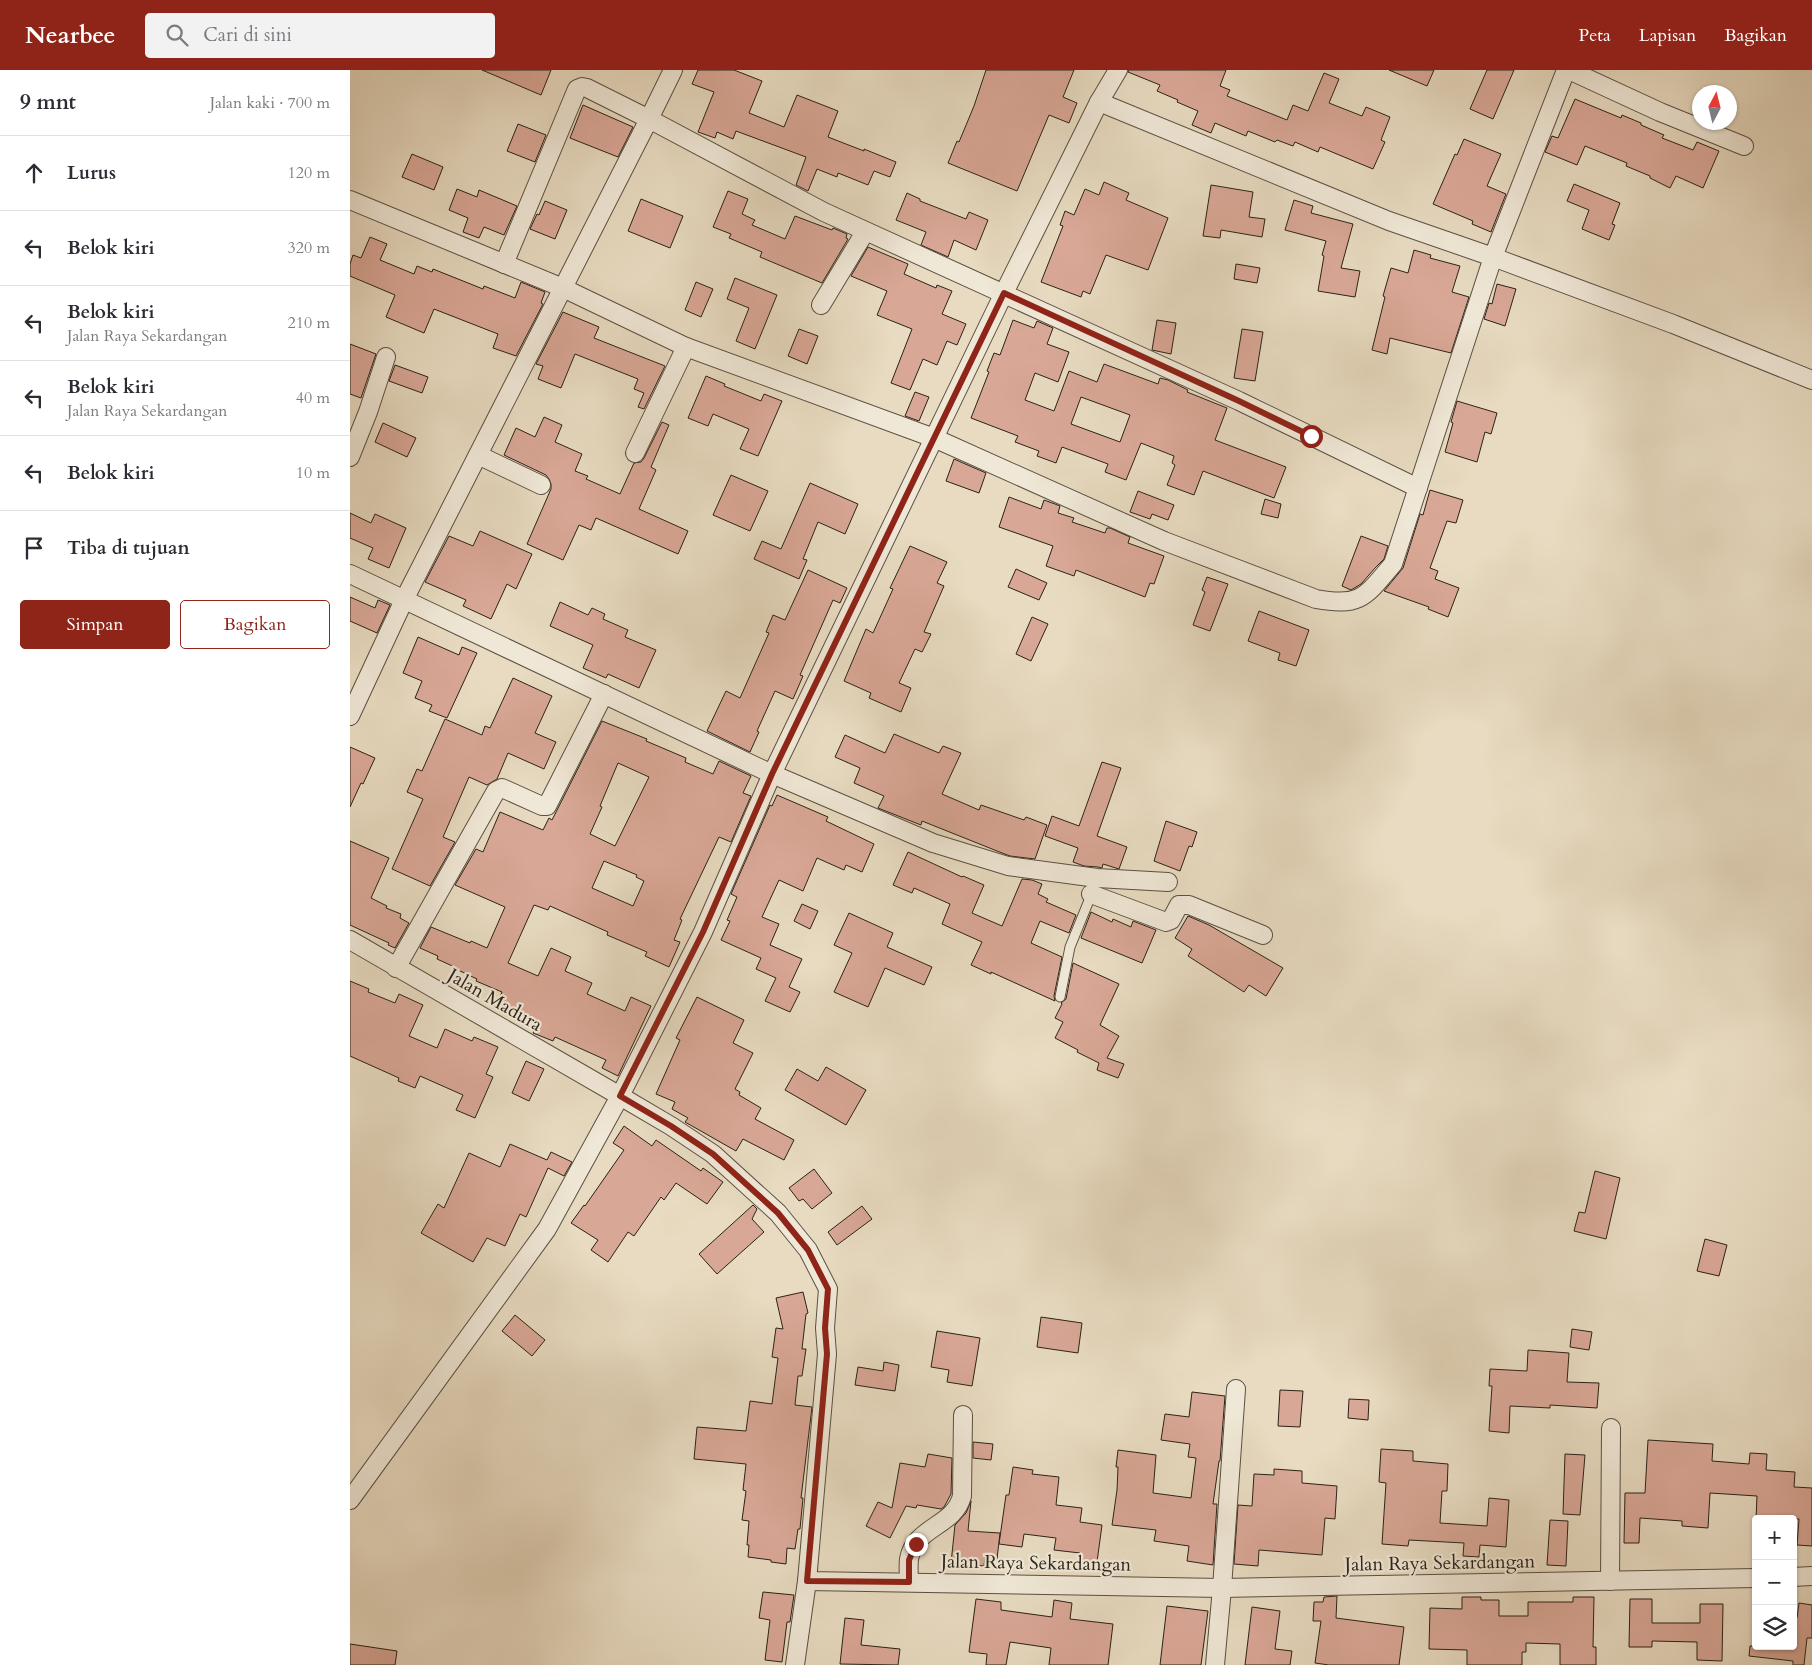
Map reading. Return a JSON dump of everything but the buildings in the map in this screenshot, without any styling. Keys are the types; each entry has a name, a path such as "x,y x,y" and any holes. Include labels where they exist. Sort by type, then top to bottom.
{"street":[{"path":"350,716 404,600 673,70"},
{"path":"350,1500 547,1229 620,1096 703,932 772,774 1004,293 1099,102 1118,70"},
{"path":"350,200 563,288 686,347 934,438 1164,541 1316,599 1337,602 1353,601 1364,596 1393,564 1493,257 1568,70 1687,124 1744,146"},
{"path":"504,264 577,89 587,88 865,232 1004,293 1239,401 1418,488"},
{"path":"1099,102 1389,220 1673,324 1812,380"},
{"path":"821,304 865,232"},
{"path":"635,453 686,347"},
{"path":"350,457 368,412 386,357"},
{"path":"478,455 541,485"},
{"path":"350,574 772,774 933,843 967,855 1008,866 1094,886 1166,922 1171,920 1179,905 1189,905 1263,935"},
{"path":"396,968 496,791 502,788 542,806 547,806 604,694"},
{"path":"1094,886 1168,882"},
{"name":"Jalan Madura","path":"350,940 620,1096"},
{"path":"620,1096 671,1126 713,1154 778,1213 808,1250 828,1289 825,1328 827,1354 807,1581 795,1665"},
{"path":"1215,1665 1236,1389"},
{"path":"909,1582 909,1560 916,1544 923,1535 950,1517 960,1505 962,1496 963,1415"},
{"path":"1610,1581 1611,1428"},
{"path":"1797,1577 1812,1576"},
{"name":"Jalan Raya Sekardangan","path":"807,1581 1222,1588 1752,1578"}],"lane":[{"path":"1060,997 1070,947 1094,886"}],"route":[{"path":"916,1544 909,1560 909,1582 807,1581 827,1354 825,1328 828,1289 808,1250 778,1213 713,1154 671,1126 620,1096 703,932 772,774 1004,293 1311,436"}]}
